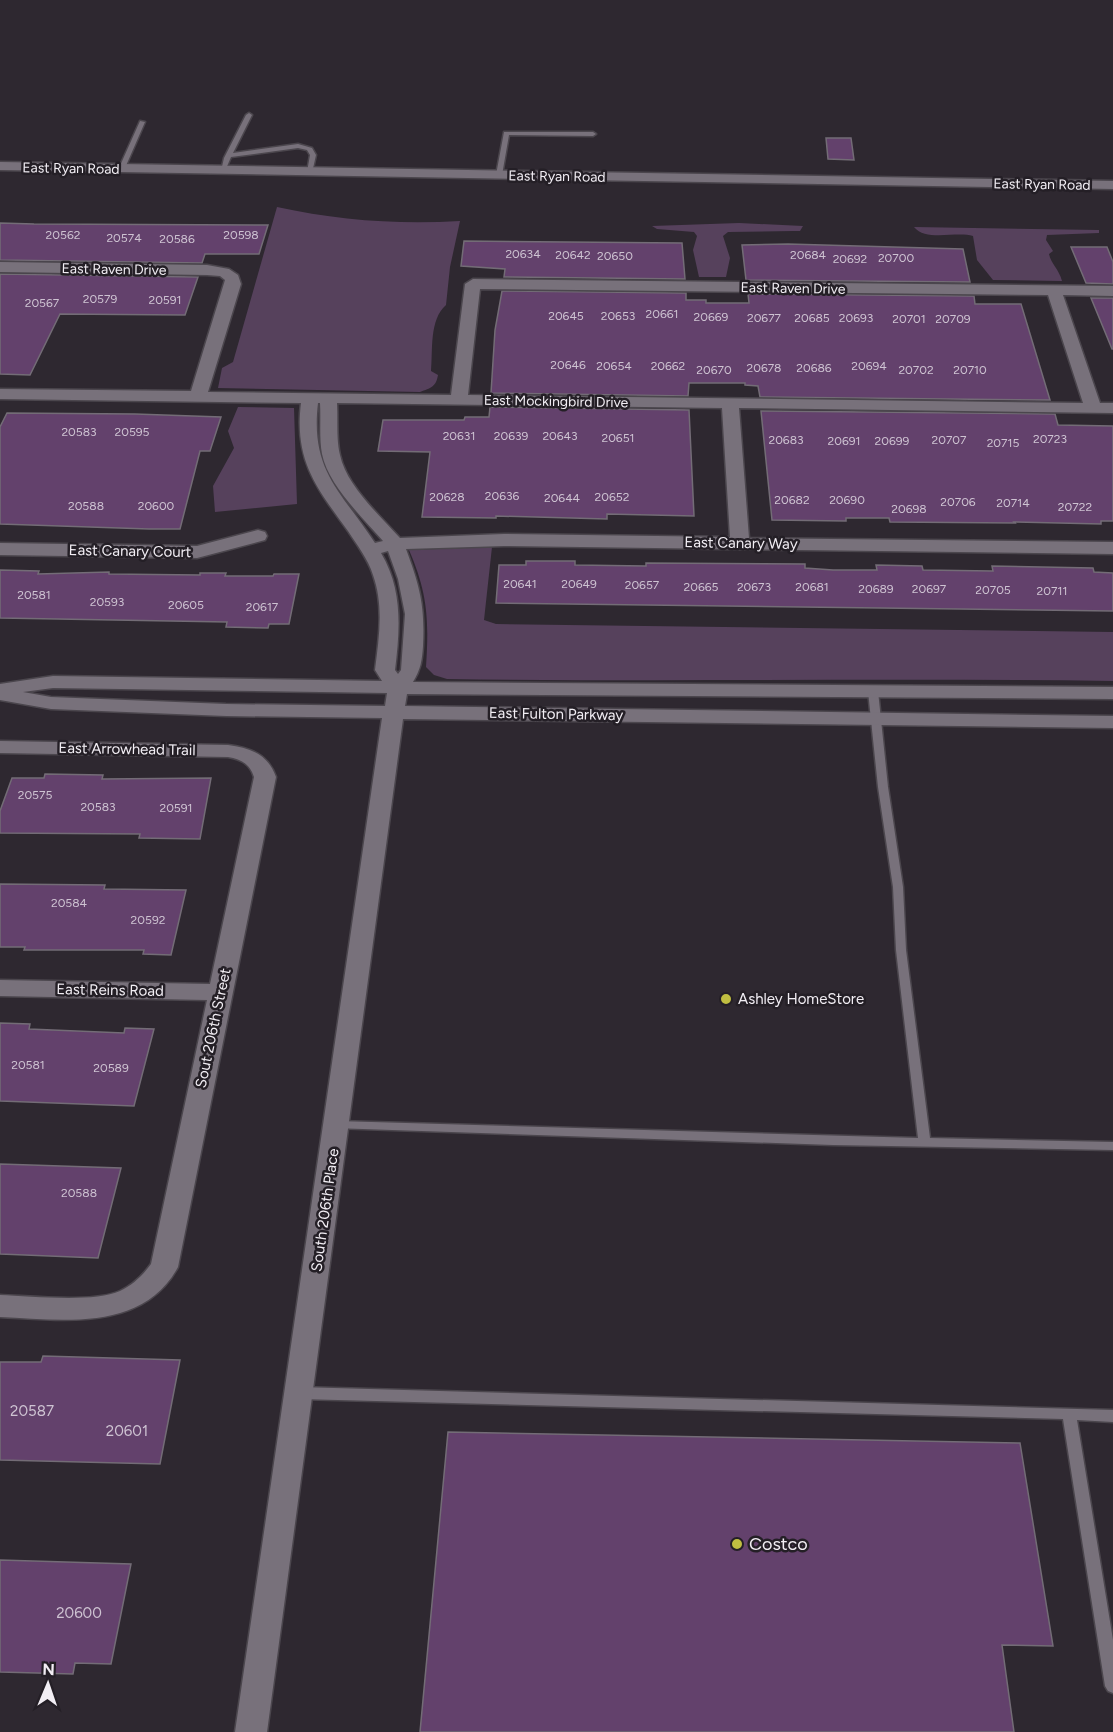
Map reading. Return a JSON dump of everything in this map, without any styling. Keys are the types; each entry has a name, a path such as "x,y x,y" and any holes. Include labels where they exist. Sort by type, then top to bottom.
{"street":[{"name":"East Ryan Road","path":"0,166 1113,185"},
{"name":"East Raven Drive","path":"0,267 207,270 227,273 233,278 233,284 198,397"},
{"name":"East Raven Drive","path":"459,400 473,284 1113,291"},
{"path":"1054,291 1093,408"},
{"name":"East Mockingbird Drive","path":"0,394 1113,408"},
{"path":"319,398 306,440 321,484 370,550 385,582 391,624 385,670 396,700"},
{"name":"South 206th Place","path":"251,1732 396,700 411,670 416,614 408,579 395,544 353,496 336,468 319,398"},
{"path":"730,403 740,543"},
{"name":"East Canary Court","path":"0,549 197,552 258,536"},
{"name":"East Canary Way","path":"370,550 395,544 504,540 1113,548"},
{"name":"East Fulton Parkway","path":"0,689 53,682 396,700 875,718 1113,722"},
{"name":"East Fulton Parkway","path":"0,694 51,703 226,710 396,700 873,692 1113,693"},
{"name":"East Arrowhead Trail","path":"0,747 228,751 252,757"},
{"name":"Sout 206th Street","path":"0,1306 100,1308 120,1304 139,1295 154,1282 164,1267 265,777 263,768 252,757"},
{"name":"East Reins Road","path":"0,988 220,992"}],"lane":[{"path":"223,170 249,115"},
{"path":"122,168 142,122"},
{"path":"499,175 506,133 593,134"},
{"path":"229,155 298,146 310,149 313,155 310,172"},
{"path":"873,692 883,787 898,887 901,950 924,1143"},
{"path":"337,1125 924,1143 1113,1146"},
{"path":"299,1393 1113,1416"},
{"path":"1069,1414 1113,1686"}],"shaded area":[{"path":"277,207 368,220 460,221 450,267 446,305 434,327 431,371 438,375 432,386 420,392 218,388 222,368 233,362"},
{"path":"739,223 803,226 800,231 728,232 723,236 730,258 726,277 699,277 693,250 697,236 694,232 657,229 652,226"},
{"path":"914,227 1099,230 1099,233 1047,235 1046,240 1053,251 1049,254 1050,258 1062,281 993,280 977,260 973,236 926,234"},
{"path":"238,407 294,408 297,504 215,512 213,486 234,448 228,431"},
{"path":"492,547 484,620 496,624 1113,632 1113,681 530,680 447,679 434,675 426,667 426,607 420,580 409,550"}],"building":[{"path":"826,138 851,138 854,160 828,159"},
{"path":"0,223 268,225 259,254 205,254 202,263 0,260"},
{"path":"464,241 682,243 685,279 504,277 505,269 461,266"},
{"path":"788,244 963,249 970,282 746,280 742,245"},
{"path":"1071,247 1107,247 1113,262 1113,284 1086,283"},
{"path":"0,274 198,277 185,315 60,314 30,375 0,374"},
{"path":"502,291 686,293 686,300 706,300 706,303 749,303 748,294 974,296 975,304 1021,304 1050,400 760,397 758,386 745,385 745,383 689,383 688,396 491,393 495,330"},
{"path":"1091,298 1113,298 1113,349 1112,349"},
{"path":"490,407 689,410 694,516 607,514 607,519 422,517 430,452 378,451 383,420 464,420 465,417 489,417"},
{"path":"761,411 1055,414 1058,425 1113,426 1113,521 1101,521 1101,524 890,522 889,518 846,518 846,521 772,520"},
{"path":"7,413 221,417 210,451 200,451 180,529 149,529 0,524 0,427"},
{"path":"526,561 575,561 575,565 646,566 646,563 805,564 805,568 833,570 877,570 876,565 922,566 923,570 993,571 992,566 1093,568 1094,572 1113,573 1113,611 496,603 499,565 526,565"},
{"path":"0,570 39,571 38,574 109,572 109,574 226,573 225,576 273,576 274,574 299,574 289,624 269,624 268,628 226,627 227,622 0,618"},
{"path":"45,774 103,775 102,779 211,778 200,839 139,838 140,834 0,833 0,811 12,778 44,778"},
{"path":"0,884 105,885 104,889 186,890 171,955 143,954 144,950 24,950 25,947 0,947"},
{"path":"0,1023 30,1024 29,1029 124,1033 125,1028 154,1029 134,1106 0,1101"},
{"path":"0,1164 121,1168 98,1258 0,1254"},
{"path":"43,1356 180,1360 160,1464 0,1460 0,1362 41,1362"},
{"name":"Costco","path":"448,1432 1020,1443 1053,1646 1002,1645 1014,1732 420,1732"},
{"path":"0,1560 131,1564 111,1664 75,1663 73,1674 0,1672"}],"place":[{"name":"Ashley HomeStore","path":"726,999"},
{"name":"Costco","path":"737,1544"}]}
